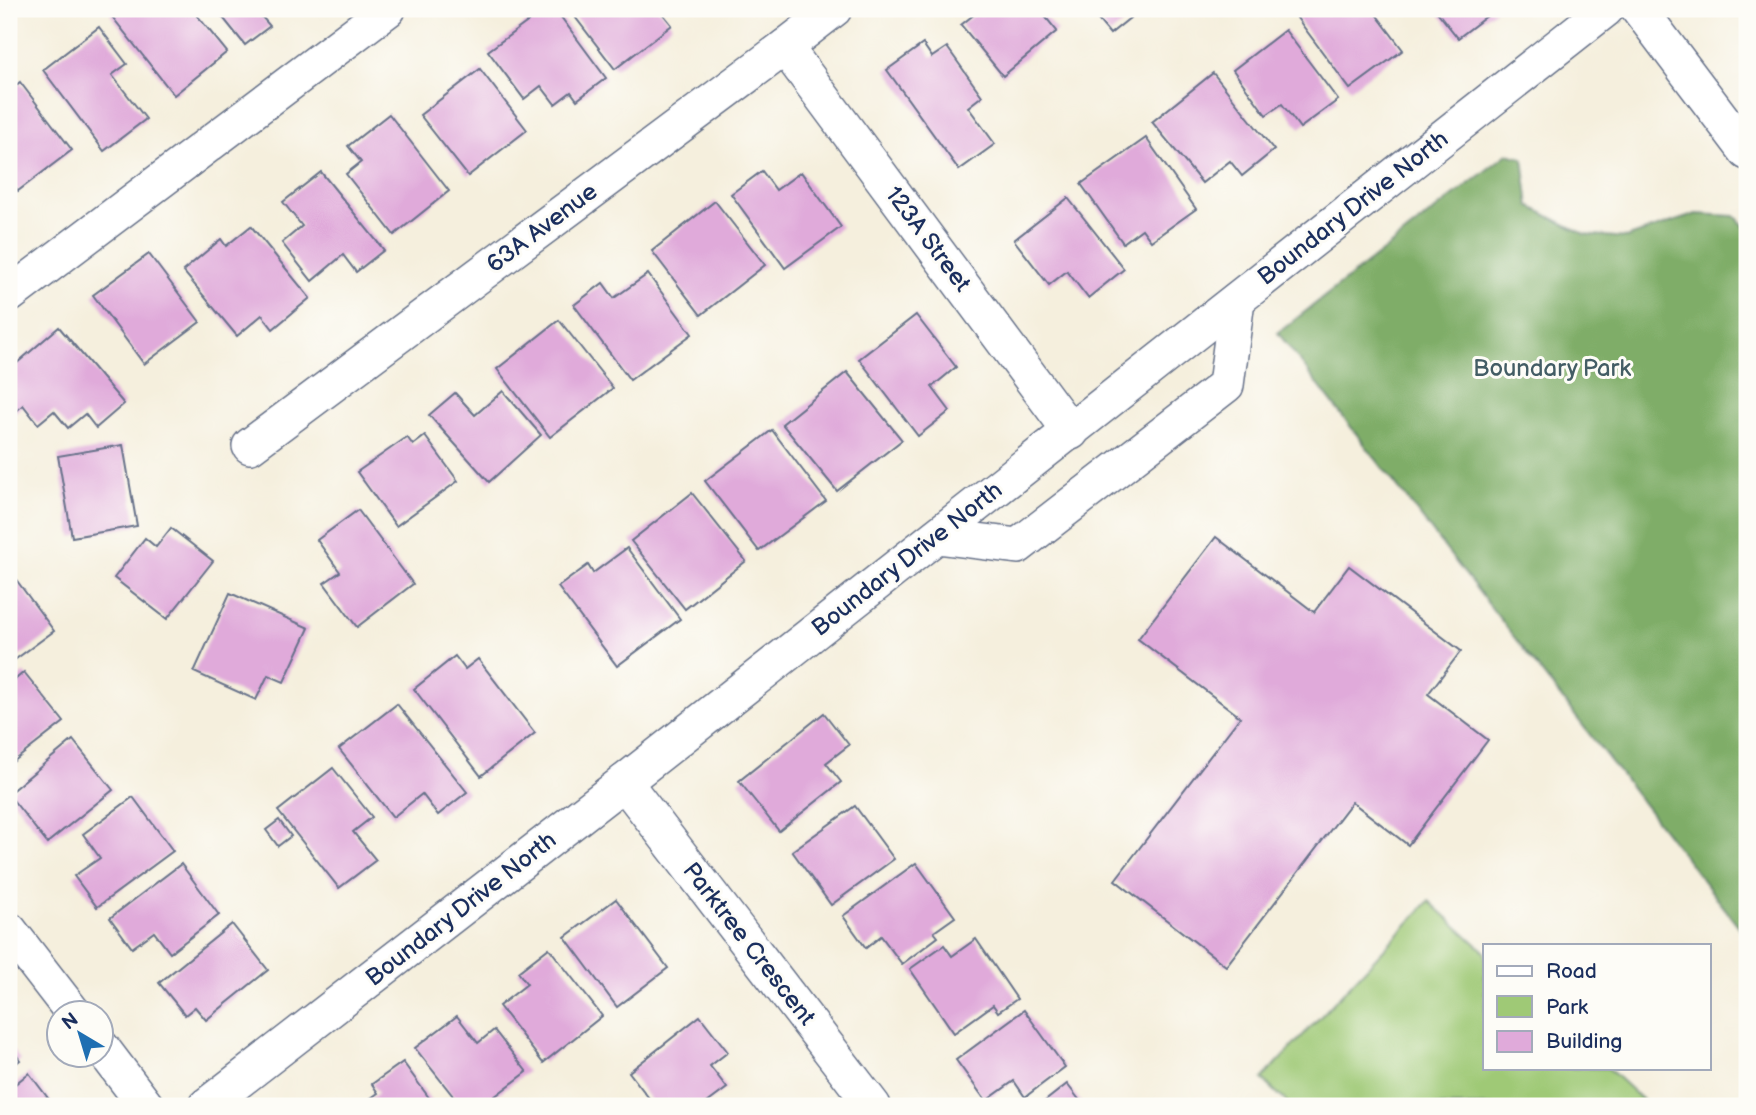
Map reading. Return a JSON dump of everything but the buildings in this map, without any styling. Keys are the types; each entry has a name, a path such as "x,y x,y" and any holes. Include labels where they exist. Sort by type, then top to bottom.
{"street":[{"path":"9,295 388,9"},
{"name":"63A Avenue","path":"250,446 834,9"},
{"name":"Boundary Drive North","path":"206,1106 1071,432 1606,9"},
{"path":"1639,9 1747,152"},
{"name":"123A Street","path":"785,47 1071,432"},
{"path":"937,536 1018,546 1226,385 1237,300"},
{"name":"Parktree Crescent","path":"624,782 873,1106"},
{"path":"9,930 64,1000"},
{"path":"116,1066 146,1106"}],"green space":[{"name":"Boundary Park","path":"1507,154 1523,158 1529,206 1584,234 1626,238 1696,214 1735,216 1747,229 1747,937 1278,333"},
{"path":"1429,901 1483,950 1483,1070 1610,1070 1649,1106 1291,1106 1262,1079"}]}
